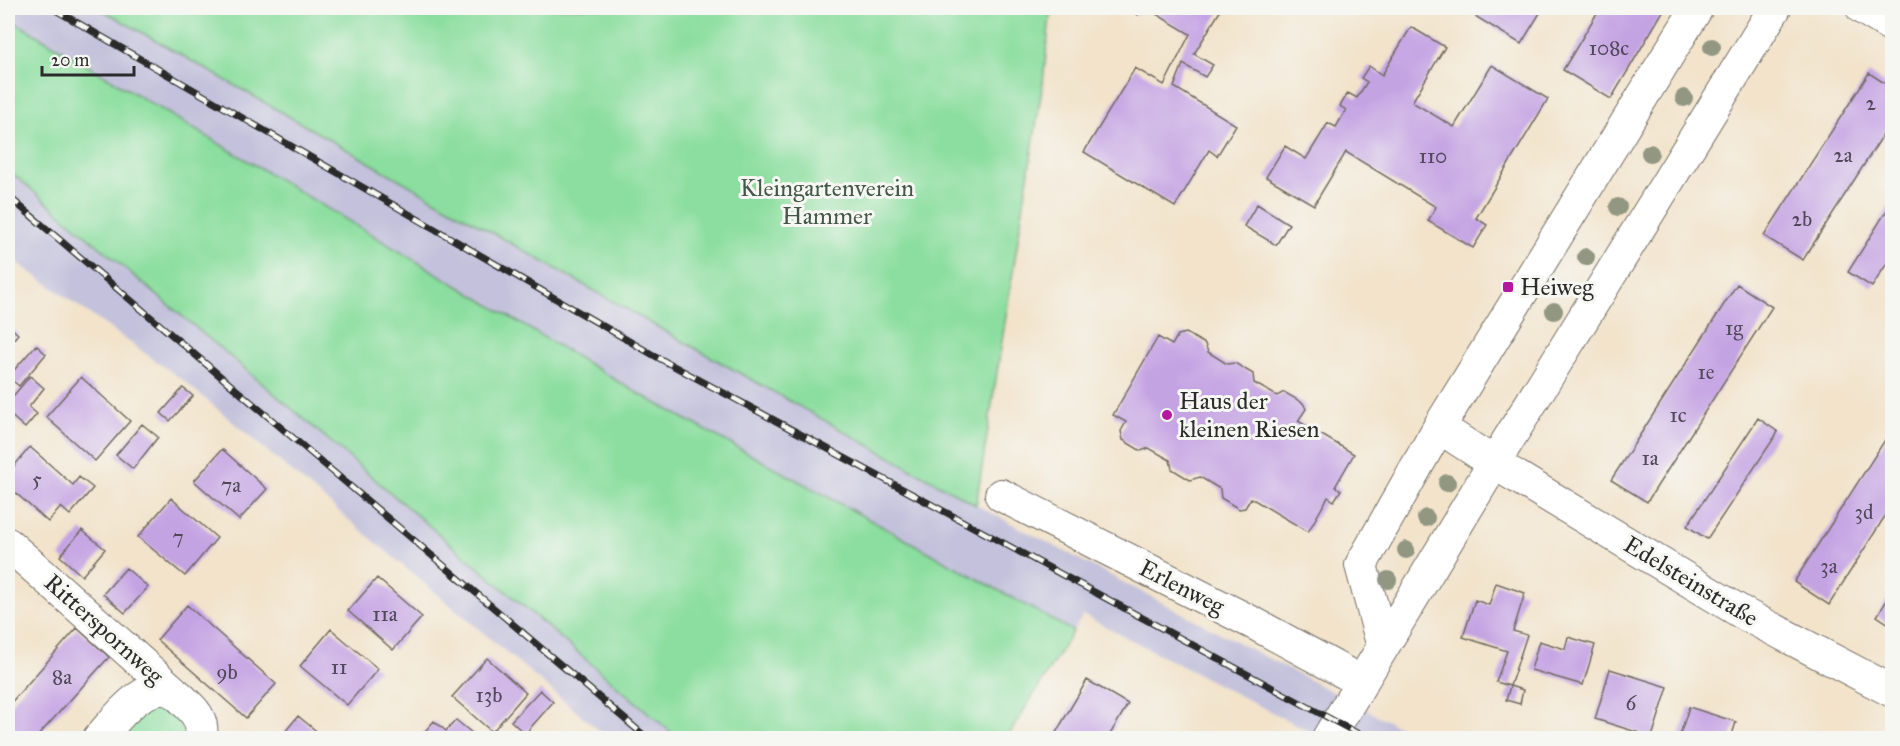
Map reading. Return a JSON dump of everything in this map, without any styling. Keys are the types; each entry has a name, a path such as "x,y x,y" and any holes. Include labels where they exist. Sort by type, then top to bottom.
{"street":[{"path":"1383,647 1361,565 1439,427 1697,8"},
{"path":"1328,738 1494,463 1775,8"},
{"path":"1862,8 1893,26"},
{"name":"Edelsteinstraße","path":"1439,427 1494,463 1746,615 1893,691"},
{"name":"Erlenweg","path":"1001,495 1257,625 1362,682"},
{"name":"Ritterspornweg","path":"8,544 173,691 199,726 226,738"},
{"name":"Ritterspornweg","path":"99,738 138,698 152,689 162,688 173,691"}],"shaded area":[{"path":"8,8 99,8 668,333 976,505 1420,738 1322,738 1083,615 1007,738 608,738 184,381 8,256"}],"green space":[{"name":"Kleingartenverein Hammer","path":"99,8 1051,8 1043,82 976,505 668,333"},
{"path":"8,18 634,391 1073,631 1007,738 678,738 8,170"},
{"path":"159,704 175,712 191,738 114,738 138,711"}],"building":[{"path":"1126,8 1141,8 1138,15"},
{"path":"1146,8 1222,8 1194,54 1213,65 1205,77 1183,64 1174,87 1236,125 1217,156 1209,150 1175,207 1084,152 1135,68 1164,85 1190,34"},
{"path":"1480,8 1530,8 1540,13 1521,44 1475,16"},
{"path":"1600,8 1665,8 1611,99 1563,70"},
{"path":"1411,27 1445,47 1412,102 1454,127 1492,65 1548,99 1476,218 1487,225 1473,248 1428,221 1436,207 1346,152 1314,205 1266,177 1285,146 1306,159 1328,123 1336,127 1346,110 1340,106 1348,93 1357,98 1367,82 1361,78 1369,66 1382,75"},
{"path":"1869,73 1892,88 1892,121 1803,260 1764,236"},
{"path":"1892,202 1892,255 1872,287 1848,272"},
{"path":"1257,204 1289,224 1276,245 1244,226"},
{"path":"1737,284 1772,307 1647,502 1611,480"},
{"path":"8,325 18,334 8,346"},
{"path":"1186,333 1205,344 1208,352 1227,364 1235,363 1253,374 1254,383 1277,396 1284,392 1303,403 1306,409 1298,421 1354,454 1335,487 1341,490 1334,501 1328,497 1308,532 1251,498 1245,508 1239,509 1221,498 1220,489 1200,477 1190,480 1172,469 1170,460 1149,448 1141,451 1123,440 1121,431 1126,422 1113,415 1158,337 1172,345 1178,335"},
{"path":"36,345 46,354 19,386 8,377"},
{"path":"30,376 44,388 29,407 37,414 25,428 8,413 8,402"},
{"path":"81,377 130,421 95,461 46,417"},
{"path":"183,388 193,396 170,421 161,413"},
{"path":"1758,418 1778,432 1707,539 1687,526"},
{"path":"142,424 158,437 133,469 116,455"},
{"path":"1892,429 1892,505 1829,605 1794,582"},
{"path":"30,447 73,485 79,477 93,488 70,515 61,507 48,522 8,486 8,473"},
{"path":"222,449 267,489 239,520 194,481"},
{"path":"171,498 217,538 185,576 138,537"},
{"path":"82,530 105,549 82,576 60,556"},
{"path":"126,568 148,587 125,613 103,594"},
{"path":"377,578 422,617 393,650 348,611"},
{"path":"1496,583 1525,593 1513,631 1527,635 1510,686 1496,682 1507,651 1463,637 1475,600 1489,605"},
{"path":"1892,592 1892,626 1877,616"},
{"path":"187,605 276,684 246,718 157,640"},
{"path":"77,628 109,657 36,738 8,738 8,706"},
{"path":"331,629 378,669 347,705 300,666"},
{"path":"1568,637 1595,645 1583,685 1531,670 1539,641 1565,649"},
{"path":"487,658 526,693 492,732 452,697"},
{"path":"1610,669 1668,687 1652,737 1595,719"},
{"path":"1087,680 1128,704 1108,738 1057,738 1054,736"},
{"path":"1510,686 1523,690 1520,704 1506,700"},
{"path":"540,690 553,702 525,734 511,721"},
{"path":"1689,707 1736,722 1731,738 1679,738"},
{"path":"298,716 320,734 316,738 280,738"},
{"path":"456,720 478,738 419,738 434,721 446,731"}],"railway":[{"path":"52,8 655,356 1366,738"},
{"path":"8,196 647,738"}],"place":[{"name":"Heiweg","path":"1508,287"},
{"name":"Haus der kleinen Riesen","path":"1167,415"}]}
